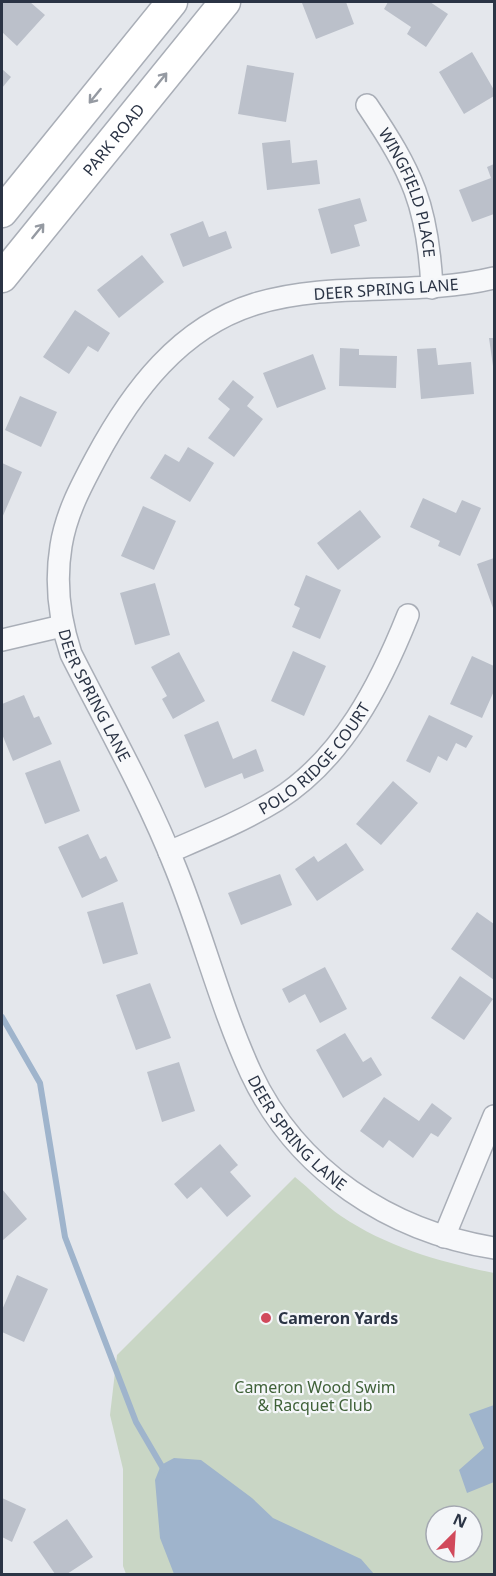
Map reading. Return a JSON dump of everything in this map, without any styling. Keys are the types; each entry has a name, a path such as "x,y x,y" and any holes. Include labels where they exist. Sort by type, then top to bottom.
{"main road":[{"path":"2,212 172,2"},
{"name":"PARK ROAD","path":"2,277 225,2"}],"street":[{"name":"WINGFIELD PLACE","path":"367,105 400,156 417,192 430,250 432,288"},
{"name":"DEER SPRING LANE","path":"495,278 432,288 319,291 255,304 203,329 156,368 125,407 76,496 61,548 58,584 62,626 71,654 169,852 244,1057 273,1111 322,1169 354,1195 388,1215 444,1237 495,1248"},
{"name":"POLO RIDGE COURT","path":"169,852 236,823 277,800 309,774 341,739 370,699 389,662 408,615"},
{"path":"2,640 62,626"},
{"path":"444,1237 495,1116"}],"green space":[{"name":"Cameron Wood Swim & Racquet Club","path":"295,1177 341,1216 395,1245 454,1264 494,1273 494,1574 126,1574 123,1566 123,1469 110,1415 117,1355"}],"water":[{"path":"494,1405 494,1482 467,1493 459,1470 484,1448 469,1414"},
{"path":"174,1458 201,1460 252,1498 273,1518 361,1559 374,1574 174,1574 160,1538 155,1480 161,1465"}],"building":[{"path":"2,2 30,2 45,15 17,46 2,32"},
{"path":"346,2 354,24 316,39 302,3"},
{"path":"388,2 430,2 448,14 426,47 407,34 411,27 384,9"},
{"path":"472,52 494,90 494,96 464,114 439,72"},
{"path":"247,65 294,73 286,122 238,114"},
{"path":"2,69 11,77 2,88"},
{"path":"290,140 292,163 317,160 320,184 267,190 262,143"},
{"path":"494,164 494,214 472,222 459,190 491,178 487,167"},
{"path":"360,198 367,221 354,225 360,246 331,254 318,209"},
{"path":"203,221 209,237 226,231 232,248 183,267 170,234"},
{"path":"142,255 164,282 119,318 97,290"},
{"path":"75,310 110,333 98,352 88,346 69,374 43,357"},
{"path":"489,338 494,338 494,366 493,366"},
{"path":"340,348 359,349 359,355 397,356 396,388 339,386"},
{"path":"436,348 438,365 471,362 474,394 421,399 417,349"},
{"path":"313,354 326,389 277,408 263,373"},
{"path":"233,380 254,397 247,406 263,419 234,457 208,438 230,409 218,399"},
{"path":"20,396 57,412 41,447 5,430"},
{"path":"188,447 214,463 190,502 150,478 165,454 179,462"},
{"path":"2,463 22,472 2,518"},
{"path":"423,498 456,513 462,500 481,508 460,556 438,546 440,541 410,527"},
{"path":"143,506 176,521 154,570 121,556"},
{"path":"360,510 381,537 338,570 317,543"},
{"path":"494,558 494,608 493,608 477,564"},
{"path":"306,575 341,590 320,639 292,627 300,608 294,605"},
{"path":"155,583 170,635 135,645 120,593"},
{"path":"293,651 326,666 304,716 271,701"},
{"path":"179,652 205,701 173,719 162,699 167,696 151,667"},
{"path":"472,656 494,666 494,691 482,718 450,704"},
{"path":"24,695 34,718 39,716 52,744 13,761 2,734 2,704"},
{"path":"429,715 473,736 466,748 456,743 447,761 438,756 430,773 406,761"},
{"path":"218,721 233,759 256,749 264,771 244,779 242,773 205,788 184,735"},
{"path":"60,760 80,811 45,824 25,773"},
{"path":"393,781 418,803 381,845 356,824"},
{"path":"88,834 100,859 106,856 118,881 82,898 58,847"},
{"path":"346,843 364,870 317,901 295,869 314,856 318,862"},
{"path":"280,874 292,905 241,925 228,893"},
{"path":"123,902 138,954 103,964 87,912"},
{"path":"477,912 494,924 494,980 451,949"},
{"path":"325,967 347,1009 320,1023 305,994 289,1003 282,989"},
{"path":"460,976 493,999 464,1040 431,1018"},
{"path":"150,983 171,1038 136,1050 116,995"},
{"path":"345,1033 363,1062 371,1057 382,1075 343,1098 316,1050"},
{"path":"179,1062 195,1111 162,1122 147,1072"},
{"path":"384,1097 419,1121 432,1103 452,1118 438,1137 431,1133 413,1158 389,1140 383,1148 360,1131"},
{"path":"220,1144 238,1165 230,1172 251,1196 227,1217 201,1187 187,1199 174,1184"},
{"path":"2,1189 27,1219 2,1241"},
{"path":"17,1275 48,1289 24,1342 2,1332 2,1310"},
{"path":"2,1498 26,1509 12,1542 2,1537"},
{"path":"67,1519 93,1557 67,1574 55,1574 33,1542"}],"waterway":[{"path":"2,1017 40,1083 65,1237 136,1422 164,1470"}],"place":[{"name":"Cameron Yards","path":"266,1318"}]}
